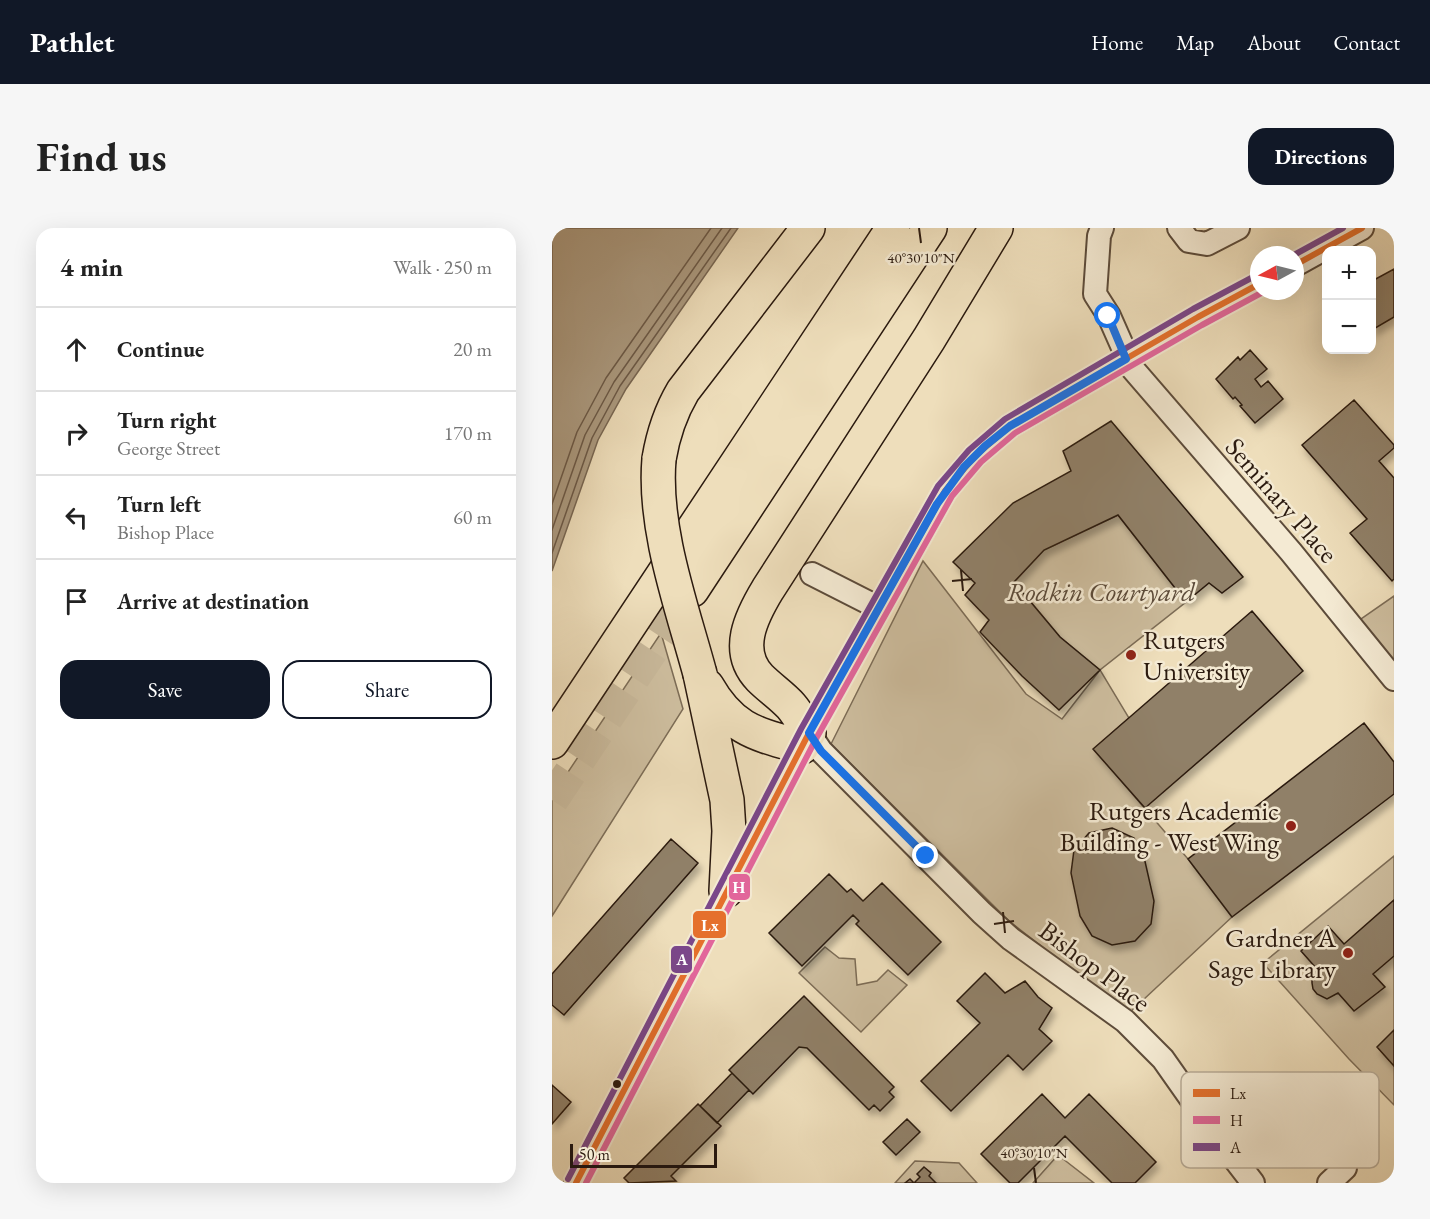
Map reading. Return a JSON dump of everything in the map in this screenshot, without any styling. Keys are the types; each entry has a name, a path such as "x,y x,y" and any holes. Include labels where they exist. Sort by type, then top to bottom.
{"highway":[{"path":"726,891 729,814 725,787 724,729 715,700 700,674 661,520 657,489 659,459 665,430 683,392 808,228"},
{"path":"552,742 893,228"},
{"path":"692,590 930,228"},
{"path":"805,740 791,706 753,668 746,653 752,619 768,589 929,339 996,228"},
{"path":"724,729 805,740"}],"street":[{"name":"Seminary Place","path":"1102,228 1099,236 1095,294 1108,316 1126,359 1139,378 1291,552 1394,679"},
{"path":"1179,228 1189,242 1207,244 1238,228"},
{"path":"1304,260 1362,228"},
{"path":"576,1183 805,740 937,504 975,456 1010,426 1250,289"},
{"path":"812,574 879,608"},
{"name":"Bishop Place","path":"805,740 821,751 982,913 1011,939 1125,1022 1163,1059 1181,1085"},
{"name":"Bishop Place","path":"1241,1168 1253,1183"}],"green space":[{"name":"Rodkin Courtyard","path":"1118,515 1186,602 1100,670 1060,637 1014,582 1044,550"},
{"path":"923,561 1026,694 1062,719 1100,670 1129,718 1094,749 1188,859 1232,917 1128,1014 1009,921 831,744"},
{"path":"1394,596 1394,678 1351,626"},
{"path":"661,633 683,709 552,916 552,796"},
{"path":"1394,856 1394,1105 1379,1090 1379,1072 1362,1072 1263,963"},
{"path":"825,947 839,958 855,959 857,985 877,981 888,970 907,985 861,1032 799,973"},
{"path":"1058,1155 1094,1183 1033,1183"},
{"path":"915,1161 959,1163 977,1183 895,1183"}],"water":[{"path":"552,228 738,228 626,389 598,440 552,571"}],"building":[{"path":"1394,269 1394,317 1376,328 1376,300 1376,279"},
{"path":"1250,350 1267,369 1255,379 1261,387 1268,381 1283,399 1255,423 1235,397 1233,399 1216,379 1238,357 1240,360"},
{"path":"1354,400 1394,445 1394,448 1379,461 1394,478 1394,579 1392,581 1350,533 1367,519 1302,445"},
{"path":"1111,421 1243,577 1222,593 1209,583 1186,602 1118,515 1044,550 1014,582 1060,637 1100,670 1059,710 1022,676 980,632 989,620 965,595 975,583 953,562 1013,503 1071,471 1063,451"},
{"path":"1252,611 1303,671 1145,808 1093,749"},
{"name":"Rutgers Academic Building - West Wing","path":"1364,723 1394,762 1394,794 1232,917 1188,859"},
{"path":"1112,828 1134,838 1144,857 1154,901 1151,924 1135,941 1112,945 1092,936 1080,916 1071,873 1074,850 1089,833"},
{"path":"671,839 698,863 564,1015 552,1005 552,974"},
{"path":"829,874 847,892 851,889 863,901 882,883 941,942 908,975 856,924 859,921 853,915 802,966 769,933"},
{"name":"Gardner A Sage Library","path":"1394,900 1394,956 1373,974 1385,987 1354,1011 1338,993 1327,999 1317,994 1313,989 1312,976 1317,969 1301,951 1328,926 1344,944"},
{"path":"985,973 1005,993 1025,981 1038,997 1052,1008 1039,1029 1052,1041 1023,1070 1008,1055 951,1111 921,1081 980,1023 957,1001"},
{"path":"804,996 894,1087 889,1092 894,1097 880,1111 874,1105 869,1110 807,1048 799,1047 753,1094 729,1070"},
{"path":"1394,1030 1394,1066 1377,1047"},
{"path":"732,1073 749,1090 717,1123 700,1106"},
{"path":"552,1085 571,1102 552,1124"},
{"path":"1042,1094 1065,1118 1089,1094 1156,1162 1135,1183 1112,1183 1065,1136 1018,1183 1010,1183 981,1154"},
{"path":"698,1104 721,1126 671,1176 676,1181 629,1183 624,1178"},
{"path":"907,1119 920,1132 896,1155 883,1142"},
{"path":"924,1167 931,1173 929,1176 936,1183 914,1183 920,1177 917,1174"}],"tunnel":[{"path":"552,800 692,590"}],"transit line":[{"name":"A","path":"1304,249 1343,228"},
{"name":"Lx","path":"1304,260 1362,228"},
{"name":"A","path":"568,1179 801,729 938,486 969,450 1005,419 1193,309 1250,279"},
{"name":"Lx","path":"576,1183 809,733 945,491 975,456 1010,426 1250,289"},
{"name":"H","path":"586,1183 817,737 952,496 981,462 1015,433 1250,299"}],"place":[{"name":"Rutgers University","path":"1131,655"},
{"name":"Rutgers Academic Building - West Wing","path":"1291,826"},
{"name":"Gardner A Sage Library","path":"1348,953"}],"route":[{"path":"926,856 821,751 809,733 937,504 964,467 985,446 1022,418 1126,359 1108,316"}]}
